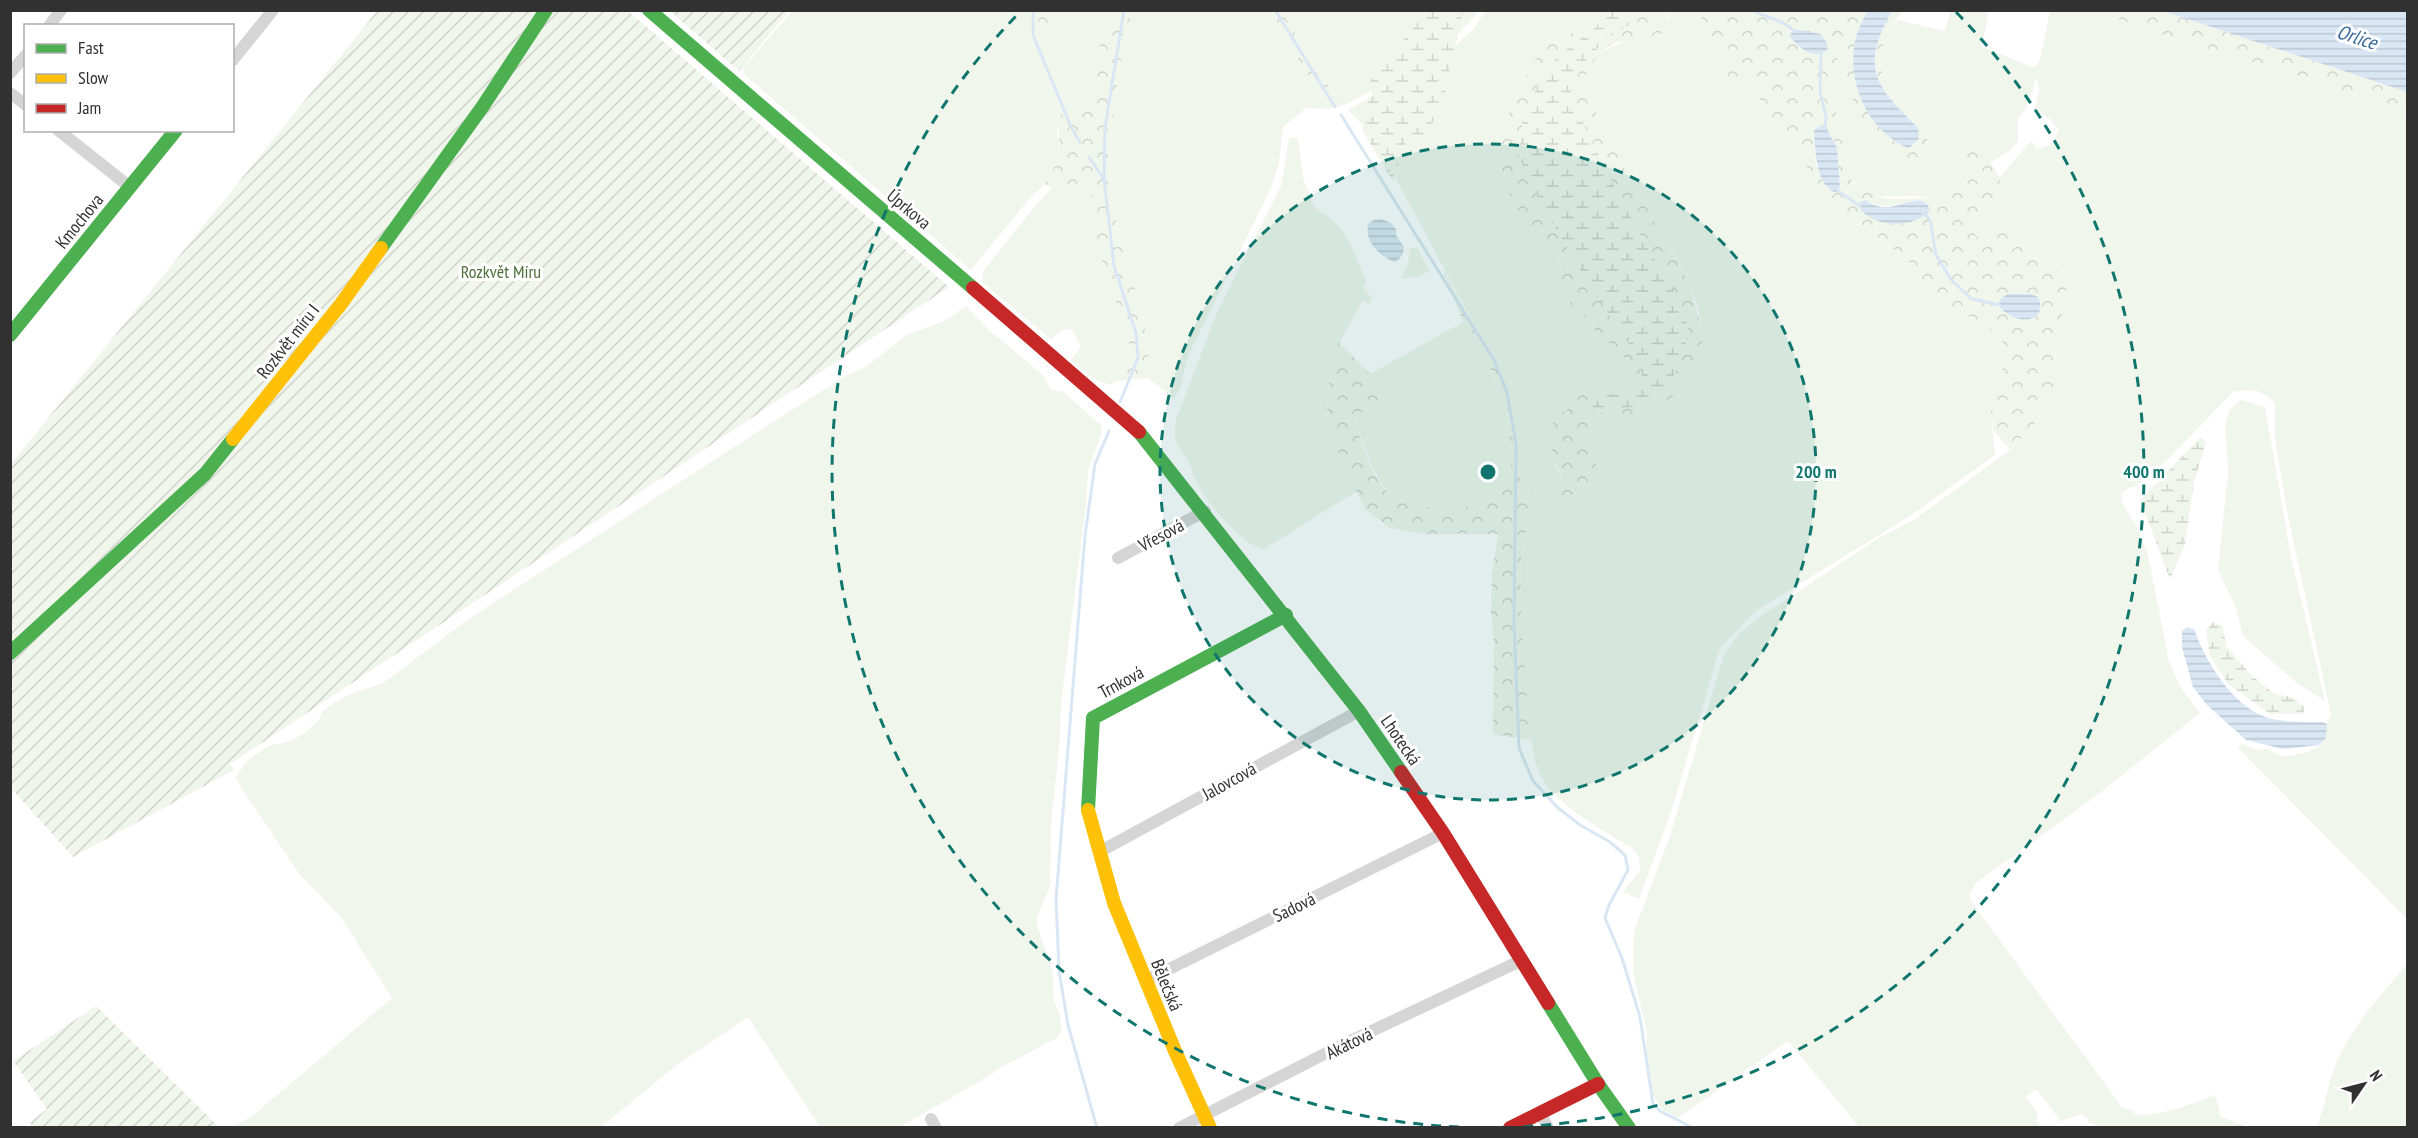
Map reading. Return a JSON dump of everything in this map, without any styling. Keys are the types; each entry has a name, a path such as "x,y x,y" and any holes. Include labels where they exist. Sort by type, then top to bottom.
{"street":[{"path":"50,24 61,10"},
{"path":"234,59 273,10"},
{"name":"Rozkvět míru I","path":"10,653 205,474 341,304 483,106 546,10"},
{"name":"Úprkova","path":"649,10 1143,437"},
{"path":"10,73 24,57"},
{"path":"10,93 24,104"},
{"path":"61,132 130,187"},
{"name":"Kmochova","path":"10,335 174,132"},
{"name":"Lhotecká","path":"1143,437 1286,615 1359,711 1443,833 1598,1084 1629,1128"},
{"name":"Vřesová","path":"1118,558 1204,511"},
{"name":"Trnková","path":"1099,852 1088,810 1093,718 1286,615"},
{"name":"Jalovcová","path":"1099,852 1359,711"},
{"name":"Sadová","path":"1145,981 1443,833"},
{"name":"Bělečská","path":"1099,852 1114,903 1145,981 1207,1121"},
{"name":"Akátová","path":"1179,1128 1207,1121 1520,960"},
{"path":"1510,1128 1598,1084"},
{"path":"1540,1113 1548,1128"}],"green space":[{"path":"1038,10 1062,11 1048,28 1037,20"},
{"path":"1428,10 1463,11 1443,101 1421,146 1407,139 1393,181 1363,132 1364,107 1373,96 1369,83"},
{"name":"Rozkvět Míru","path":"377,11 628,11 949,287 230,764 234,770 73,857 11,788 11,464"},
{"path":"670,11 789,11 739,71"},
{"path":"792,11 1038,11 1037,20 1048,28 1062,11 1110,11 1107,30 1098,38 1100,49 1088,112 1069,111 1057,129 1059,158 1045,184 1029,199 971,270 745,75 743,68"},
{"path":"1110,11 1132,11 1116,89 1113,116 1112,197 1116,223 1144,321 1149,360 1148,378 1118,381 1128,366 1129,343 1095,240 1090,192 1088,188 1060,190 1045,184 1059,158 1058,116 1069,111 1088,111 1100,49 1098,38 1107,30"},
{"path":"1132,11 1268,11 1326,103 1339,102 1281,11 1478,11 1457,35 1415,65 1344,105 1331,109 1306,108 1283,127 1279,163 1271,188 1188,356 1180,389 1174,399 1148,378 1149,360 1144,321 1116,223 1112,197 1113,116 1116,89"},
{"path":"1268,11 1281,11 1339,102 1333,105 1326,103"},
{"path":"1485,11 1587,11 1590,29 1568,34 1533,62 1497,139 1498,160 1503,187 1514,199 1523,224 1546,242 1556,254 1574,309 1591,320 1597,336 1618,348 1635,373 1637,381 1630,391 1606,387 1568,409 1555,465 1566,484 1538,500 1523,484 1518,471 1511,402 1506,384 1372,134 1348,110 1448,52 1474,29"},
{"path":"1587,11 1670,11 1664,32 1646,43 1624,41 1609,46 1593,62 1583,82 1603,129 1689,283 1703,333 1702,348 1692,372 1672,397 1642,418 1600,417 1595,420 1585,439 1599,470 1593,480 1582,490 1542,509 1530,521 1524,538 1521,593 1531,740 1493,734 1494,644 1491,611 1492,575 1498,534 1428,534 1390,528 1365,509 1338,452 1327,409 1331,364 1339,342 1381,385 1385,394 1379,407 1353,414 1371,467 1382,486 1392,497 1411,505 1458,508 1480,502 1512,479 1508,414 1503,397 1495,377 1463,322 1441,266 1506,384 1511,402 1518,471 1523,484 1538,500 1566,484 1553,454 1550,434 1552,425 1558,416 1568,409 1570,395 1592,388 1630,391 1637,380 1635,373 1618,348 1597,336 1591,320 1574,309 1563,290 1561,268 1556,254 1546,242 1523,224 1514,199 1503,187 1498,160 1497,139 1533,62 1549,44 1568,34 1590,29"},
{"path":"1605,11 1636,11 1630,24 1607,39 1583,63 1570,94 1626,208 1677,297 1686,320 1688,334 1675,374 1658,395 1636,406 1592,414 1593,402 1611,394 1630,394 1642,383 1641,362 1583,275 1540,202 1518,155 1523,119 1540,79 1558,56 1596,27"},
{"path":"1670,11 1699,11 1707,30 1731,55 1727,71 1751,86 1773,119 1784,142 1800,147 1809,156 1814,181 1824,188 1832,205 1864,226 1914,266 1928,297 1935,305 1968,316 1987,326 2010,350 2007,363 1997,377 1990,401 1995,455 1910,516 1754,612 1720,648 1671,812 1639,899 1623,892 1640,870 1639,858 1633,849 1571,809 1541,777 1535,759 1525,690 1522,648 1522,568 1525,538 1530,520 1547,506 1581,491 1599,470 1585,439 1595,420 1600,417 1619,416 1702,348 1699,314 1688,282 1615,153 1583,82 1599,53 1669,19"},
{"path":"1699,11 1868,11 1857,34 1855,77 1918,128 1883,88 1877,76 1875,62 1876,48 1892,11 1903,11 1884,35 1881,59 1882,81 1894,97 1926,128 1929,159 1933,165 1906,160 1885,147 1866,127 1845,82 1850,49 1839,50 1831,91 1853,183 1869,193 1888,199 1933,198 1960,189 1976,160 1960,163 1960,153 1974,144 1985,146 1990,163 2000,177 2000,204 1972,219 1976,237 1988,231 2010,235 2032,246 2069,277 2055,349 2057,377 2052,396 2039,416 2010,450 1993,430 1990,401 1997,377 2007,363 2010,350 1987,326 1968,316 1935,305 1928,297 1914,266 1864,226 1832,205 1824,188 1806,171 1809,156 1800,147 1784,142 1773,119 1751,86 1728,79 1730,55 1711,35","holes":["1814,131 1838,177 1840,187 1826,186 1816,163","1865,200 1889,206 1914,200 1930,211 1924,216 1909,220 1870,217"]},
{"path":"1950,11 1989,11 1982,47 2035,68 2040,60 2050,11 2094,11 2204,49 2269,66 2407,113 2407,919 2238,748 2242,744 2257,750 2268,749 2283,757 2307,752 2320,745 2326,738 2327,724 2331,715 2288,516 2275,440 2275,403 2265,395 2252,391 2234,391 2146,480 2121,494 2123,504 2138,529 2148,555 2169,661 2181,688 2200,713 2096,796 1976,883 1969,895 1973,904 2122,1107 2130,1109 2136,1115 2156,1113 2186,1106 2215,1095 2221,1117 2248,1127 2101,1127 2089,1122 2081,1114 2061,1121 2036,1089 2026,1097 2038,1113 2036,1120 2041,1127 2001,1127 1999,1125 1997,1128 1859,1127 1788,1041 1678,1118 1662,1110 1651,1092 1646,1054 1647,1032 1633,973 1634,931 1670,836 1724,654 1740,633 1758,618 1877,539 1915,519 2010,450 2038,419 2054,391 2057,378 2056,340 2069,276 2032,246 2008,234 1976,237 1971,219 2000,204 2000,177 2031,141 2038,149 2051,145 2059,130 2049,118 2034,111 2039,92 2037,77 2027,107 2018,119 2018,142 2011,150 1990,163 1985,146 1960,189 1933,198 1876,195 1861,189 1849,173 1831,91 1839,50 1850,49 1845,82 1856,103 1932,164 1929,159 1926,128 1894,97 1882,81 1881,59 1884,35 1897,20 1945,31"},
{"path":"2094,11 2163,11 2407,92 2407,113 2269,66 2204,49"},
{"path":"1289,138 1298,138 1304,181 1316,210 1335,223 1348,240 1366,282 1363,288 1372,298 1369,304 1363,300 1339,343 1331,364 1327,409 1338,452 1357,491 1264,549 1240,536 1209,502 1176,442 1175,430 1176,420 1217,312 1281,186"},
{"path":"1088,188 1090,192 1095,240 1128,337 1130,358 1126,370 1118,381 1111,385 1095,379 1071,360 1081,347 1072,329 1062,330 1051,339 983,283 982,273 1033,208 1051,189 1070,190"},
{"path":"1417,247 1429,271 1420,276 1401,279 1408,264 1410,249"},
{"path":"966,306 990,331 1043,375 1051,390 1062,391 1101,425 1102,432 1088,471 1086,505 1062,696 1051,825 1050,887 1037,917 1038,928 1053,972 1054,1002 1060,1015 1062,1031 1057,1038 1000,1068 900,1127 820,1127 748,1017 678,1064 601,1127 231,1127 251,1117 392,998 340,916 300,875 235,778 247,761 268,746 291,741 306,732 319,720 322,711 346,696 383,683 467,620 847,375 867,366 908,334 945,321"},
{"path":"1463,322 1489,366 1504,401 1509,430 1512,479 1503,488 1472,506 1436,510 1403,503 1388,493 1376,475 1353,413 1379,407 1385,394 1381,385 1370,374"},
{"path":"2241,400 2265,407 2291,557 2325,701 2298,684 2243,636 2236,608 2218,570 2228,472 2225,425 2230,409"},
{"path":"2201,437 2206,443 2194,482 2185,544 2170,579 2140,500"},
{"path":"2213,622 2222,625 2227,647 2251,675 2273,693 2294,698 2304,707 2304,714 2270,714 2228,684 2210,656 2206,631"},
{"path":"2407,964 2407,1127 2317,1127 2334,1069 2351,1035"},
{"path":"96,1006 219,1127 32,1127 30,1122 47,1109 13,1061"}],"water":[{"path":"1868,11 1892,11 1876,48 1875,62 1877,76 1883,88 1918,128 1919,139 1909,148 1894,141 1874,122 1865,107 1854,76 1855,42"},
{"name":"Orlice","path":"2163,11 2407,11 2407,92"},
{"path":"1793,29 1821,34 1827,43 1827,50 1817,54 1806,51 1790,36"},
{"path":"1819,126 1825,126 1837,148 1840,187 1835,192 1829,188 1820,175 1814,131"},
{"path":"1865,200 1885,207 1918,201 1928,205 1930,211 1913,221 1891,224 1871,218 1863,212 1857,204"},
{"path":"1381,219 1391,223 1396,229 1396,235 1404,247 1401,256 1394,262 1374,247 1369,236 1368,224"},
{"path":"2007,294 2031,294 2038,297 2039,312 2035,317 2028,319 2012,317 1998,304"},
{"path":"2187,627 2194,629 2204,653 2227,688 2247,707 2273,719 2323,722 2327,724 2326,738 2319,745 2283,749 2246,740 2207,705 2193,687 2182,647 2182,631"}],"waterway":[{"path":"1033,10 1033,35 1071,127 1080,142"},
{"path":"1120,402 1138,358 1136,333 1114,266 1104,179 1105,128 1124,10"},
{"path":"1275,10 1335,107"},
{"path":"1752,10 1786,24 1795,32"},
{"path":"1821,53 1820,92 1826,117 1825,129"},
{"path":"1341,115 1494,360 1507,392 1516,444 1514,622 1519,748 1533,781 1557,807 1580,825 1610,842 1625,855 1628,870 1609,905 1605,918 1622,958 1640,1017 1653,1104 1660,1111 1693,1128"},
{"path":"1089,157 1103,178"},
{"path":"1837,188 1860,206"},
{"path":"1923,213 1930,220 1936,255 1952,281 1972,299 2000,305"},
{"path":"1097,1128 1068,1025 1059,971 1056,899 1085,536 1095,464 1109,431"}],"traffic: fast":[{"path":"381,248 483,106 546,10"},
{"path":"649,10 973,288"},
{"path":"10,335 174,132"},
{"path":"1139,432 1359,711 1401,772"},
{"path":"10,653 205,474 233,439"},
{"path":"1088,810 1093,718 1286,615"},
{"path":"1548,1003 1598,1084 1629,1128"}],"traffic: slow":[{"path":"233,439 341,304 381,248"},
{"path":"1088,810 1114,903 1175,1051 1210,1128"}],"traffic: jam":[{"path":"973,288 1139,432"},
{"path":"1401,772 1443,833 1548,1003"},
{"path":"1510,1128 1598,1084"}]}
